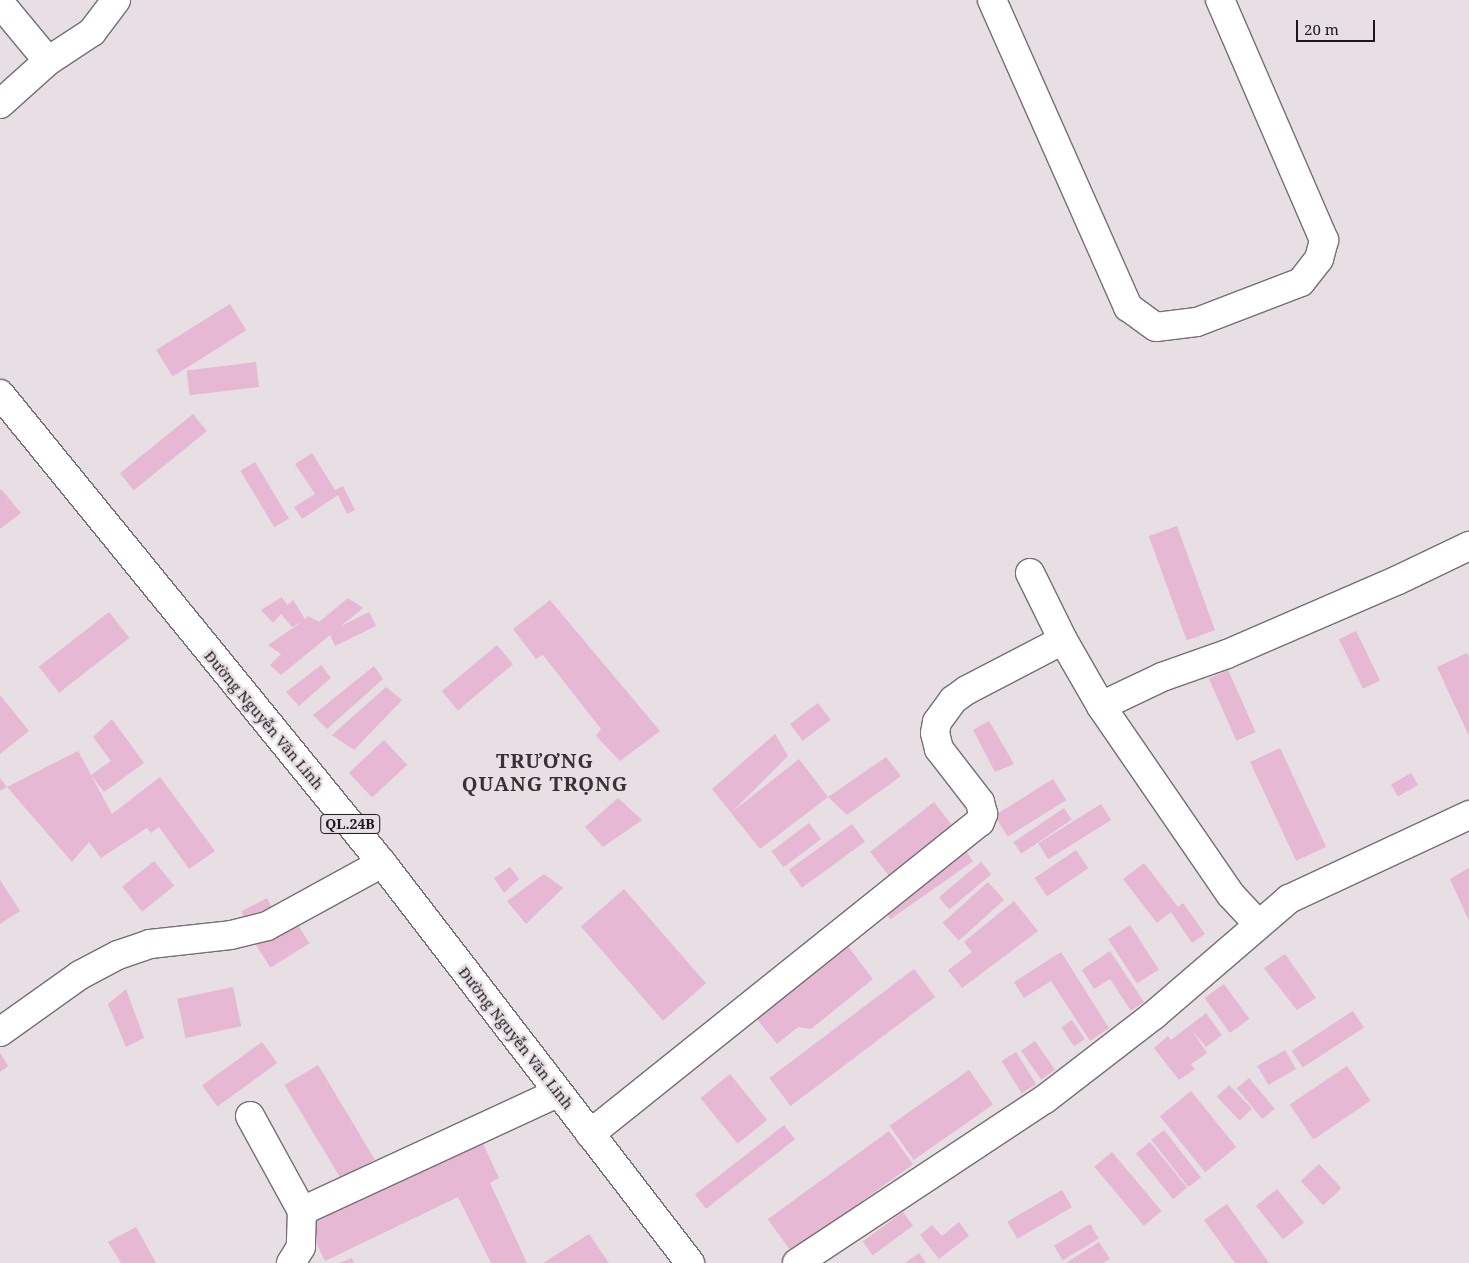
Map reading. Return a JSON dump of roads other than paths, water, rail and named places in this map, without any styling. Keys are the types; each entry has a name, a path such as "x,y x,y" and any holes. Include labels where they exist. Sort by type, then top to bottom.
{"street":[{"path":"0,104 48,61 92,32 116,0"},
{"path":"992,0 1128,307 1156,327 1196,322 1301,282 1319,259 1324,240 1220,0"},
{"path":"0,4 48,61"},
{"name":"Đường Nguyễn Văn Linh","path":"0,394 382,863 557,1093 690,1263"},
{"path":"1101,706 1162,677 1227,654 1398,580 1469,546"},
{"path":"1030,573 1063,640 1101,706 1231,895 1258,924"},
{"path":"590,1134 976,827 983,814 980,802 939,749 935,733 937,722 953,700 966,690 1063,640"},
{"path":"798,1263 1045,1100 1154,1015 1289,899 1469,815"},
{"path":"0,1032 80,975 118,956 159,942 231,935 267,926 382,863"},
{"path":"302,1211 557,1093"},
{"path":"250,1116 302,1211 301,1247 291,1263"}],"district":[{"name":"TRƯƠNG QUANG TRỌNG","path":"545,772"}]}
